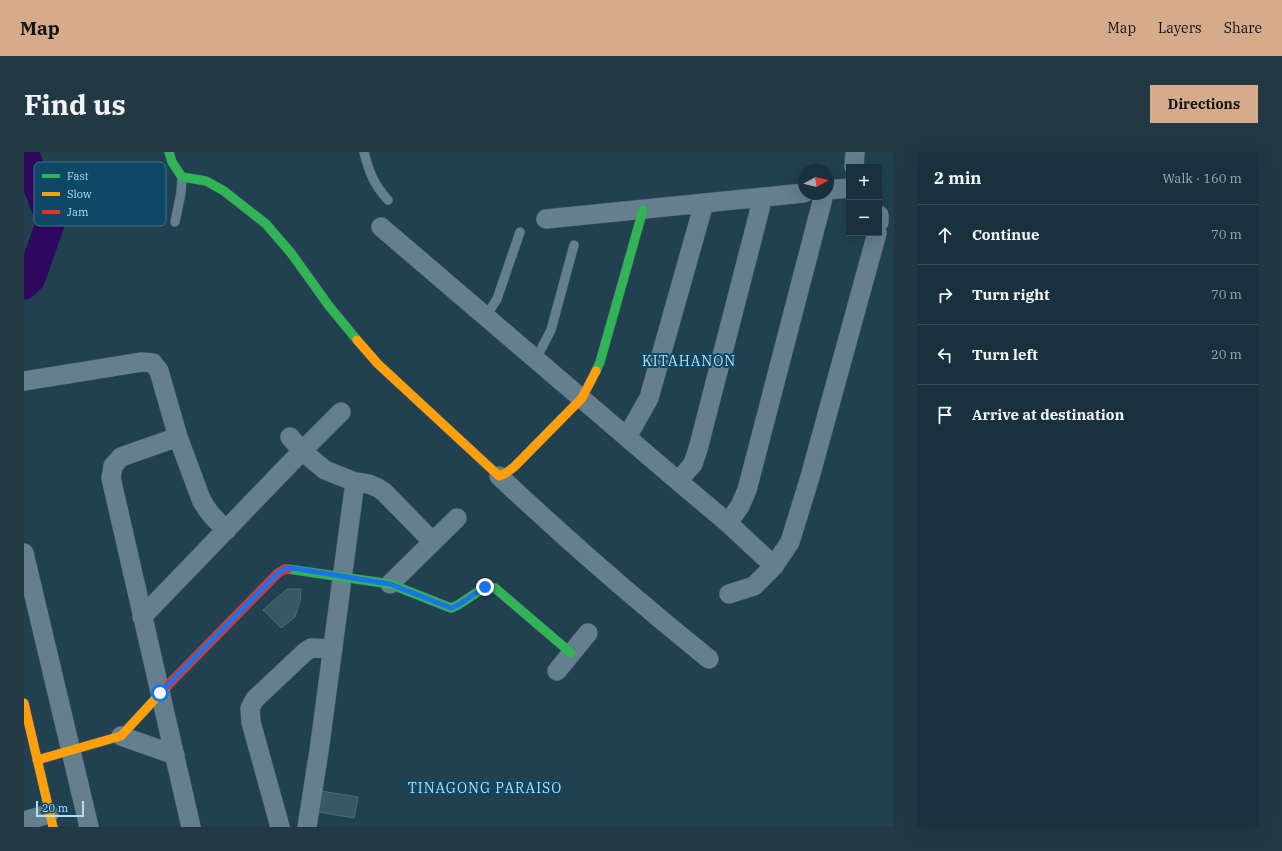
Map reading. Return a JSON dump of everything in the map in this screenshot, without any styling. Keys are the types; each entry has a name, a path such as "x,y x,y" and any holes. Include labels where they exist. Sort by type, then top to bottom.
{"street":[{"path":"169,152 171,159 182,177 206,181 224,191 266,224 291,253 329,306 378,364 563,536 656,617 709,659"},
{"path":"854,164 855,152"},
{"path":"834,189 846,188"},
{"path":"546,219 798,194"},
{"path":"678,482 693,464 698,448 763,197"},
{"path":"728,523 740,506 746,490 822,200"},
{"path":"627,437 649,398 704,203"},
{"path":"499,476 514,467 582,398 594,376 600,362 643,210"},
{"path":"381,227 678,482 728,523 774,566"},
{"path":"729,594 754,586 774,566 790,542 800,512 876,236"},
{"path":"24,381 142,362 153,363 159,371 178,437 205,509 226,530"},
{"path":"142,617 226,530 296,444 341,412"},
{"path":"178,437 121,457 113,466 112,478 142,617 191,827"},
{"path":"296,444 325,470 355,482 368,483 377,486 432,541"},
{"path":"307,827 320,750 355,482"},
{"path":"390,584 457,518"},
{"path":"24,553 66,751 89,827"},
{"path":"37,760 121,736 160,693 278,573 284,569 292,568 390,584 451,608 485,587 495,588 571,653"},
{"path":"558,671 588,633"},
{"path":"280,827 250,722 250,708 254,699 305,652 311,648 333,649"},
{"path":"24,703 51,820 24,821"},
{"path":"121,736 175,755"}],"lane":[{"path":"364,152 369,172 380,191 388,200"},
{"path":"175,222 181,193 182,177"},
{"path":"486,316 496,299 520,232"},
{"path":"536,359 551,330 574,245"}],"building":[{"path":"287,589 301,589 300,601 295,617 281,628 263,610"},
{"path":"321,791 358,797 354,818 318,812"}],"waterway":[{"path":"24,152 34,178"},
{"path":"24,285 31,278 49,226"}],"traffic: fast":[{"path":"169,152 172,162 182,177 206,181 224,191 266,224 291,253 329,306 357,340"},
{"path":"596,371 600,362 643,210"},
{"path":"288,569 390,584 451,608 485,587 495,588 571,653"}],"traffic: slow":[{"path":"357,340 378,364 499,476 514,467 582,398 596,371"},
{"path":"37,760 121,736 168,685"},
{"path":"24,703 53,827"}],"traffic: jam":[{"path":"168,685 278,573 288,569"}],"district":[{"name":"KITAHANON","path":"689,361"},
{"name":"TINAGONG PARAISO","path":"485,788"}],"route":[{"path":"160,693 278,573 284,569 292,568 390,584 451,608 485,587"}]}
